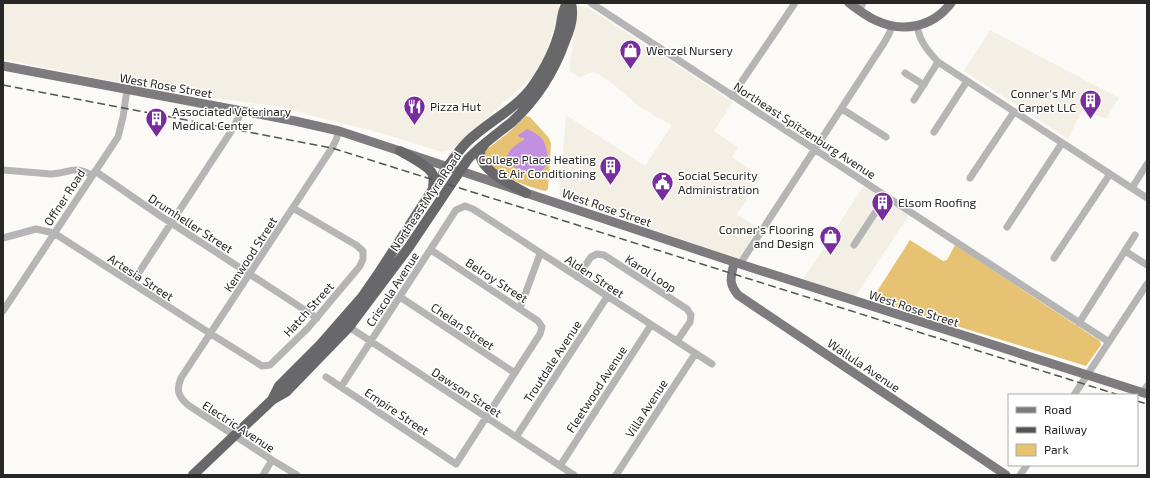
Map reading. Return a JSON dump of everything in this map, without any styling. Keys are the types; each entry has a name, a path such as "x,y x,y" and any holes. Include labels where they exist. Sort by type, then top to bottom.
{"highway":[{"name":"Northeast Myra Road","path":"272,400 280,386 320,345 362,297 448,166 467,142 518,102 531,88 543,71 552,51 560,30 564,8 567,3"},
{"name":"Northeast Myra Road","path":"193,475 272,400 286,392 349,327 409,247 460,170 476,150 511,122 524,110 537,94 560,56 568,34 573,9 570,3"},
{"path":"491,138 481,149 481,160 501,179 526,192"},
{"path":"400,150 425,166 432,173 434,180 433,190"}],"main road":[{"path":"848,3 861,6 874,20 891,26 917,26 926,23 937,17 951,3"},
{"name":"West Rose Street","path":"3,66 308,123 339,131 737,263 1086,376 1145,391"},
{"name":"Wallula Avenue","path":"737,263 731,282 738,295 1006,475"}],"street":[{"name":"Northeast Spitzenburg Avenue","path":"590,3 816,149 1109,342"},
{"path":"732,96 795,3"},
{"path":"737,263 842,109 884,43 890,32 891,26"},
{"path":"917,26 919,35 926,50 938,62 1147,198"},
{"path":"914,100 938,62"},
{"path":"905,73 924,85"},
{"path":"934,132 967,81"},
{"name":"Offner Road","path":"3,311 118,137 127,90"},
{"path":"842,109 886,137"},
{"path":"132,284 232,130 242,111"},
{"path":"970,178 1014,112"},
{"name":"Kenwood Street","path":"178,387 181,378 336,140 339,131"},
{"path":"1007,226 1062,143"},
{"path":"1132,188 1147,164"},
{"name":"Drumheller Street","path":"3,170 51,174 81,170 93,173 171,222 317,318"},
{"path":"1054,258 1110,174"},
{"path":"854,245 886,196"},
{"name":"Criscola Avenue","path":"341,387 456,210 465,206"},
{"name":"Alden Street","path":"465,206 712,364"},
{"name":"Hatch Street","path":"262,366 270,365 317,318 360,266 363,259 363,251 356,245 293,208"},
{"name":"Artesia Street","path":"3,238 36,229 54,233 262,366"},
{"path":"1079,323 1135,235"},
{"name":"Belroy Street","path":"431,250 538,321 542,327 540,334 515,374"},
{"path":"1125,251 1147,265"},
{"path":"520,308 540,254"},
{"name":"Karol Loop","path":"576,277 591,258 597,254 604,255 687,309 691,315 690,322 677,342"},
{"path":"1075,394 1147,284"},
{"name":"Chelan Street","path":"400,297 515,374"},
{"name":"Troutdale Avenue","path":"516,437 607,297"},
{"name":"Fleetwood Avenue","path":"560,466 651,325"},
{"name":"Dawson Street","path":"349,327 574,475"},
{"name":"Villa Avenue","path":"616,475 695,354"},
{"path":"486,418 515,374"},
{"name":"Empire Street","path":"326,377 456,464 486,418"},
{"name":"Electric Avenue","path":"178,387 181,398 188,405 234,436 297,475"},
{"path":"263,475 272,460"},
{"path":"1020,475 1026,466"}],"shaded area":[{"path":"3,3 559,3 559,11 546,54 532,77 451,150 442,152 381,133 283,107 193,95 127,84 3,59"},
{"path":"578,5 590,9 733,102 714,131 738,147 732,157 761,177 737,214 761,230 754,236 739,259 559,197 566,115 645,166 672,125 641,108 613,84 598,74 592,72 579,77 569,71"},
{"path":"990,30 1119,98 1106,119 1083,109 1068,139 964,71"},
{"path":"527,129 540,137 546,146 547,162 543,170 539,173 529,172 514,167 509,163 507,158 514,147 524,140 524,138 519,137 518,135"},
{"path":"864,185 909,215 854,298 802,281"}],"green space":[{"path":"526,116 530,117 549,138 551,143 548,189 546,191 508,177 490,165 486,158 486,150 508,133"},
{"path":"910,240 943,261 947,260 955,245 1100,341 1101,345 1086,366 873,300"}],"railway":[{"path":"3,85 332,148 1116,394"},
{"path":"1138,401 1147,404"}],"place":[{"name":"Wenzel Nursery","path":"630,70"},
{"name":"Conner's Mr Carpet LLC","path":"1091,120"},
{"name":"Pizza Hut","path":"415,126"},
{"name":"Associated Veterinary Medical Center","path":"157,138"},
{"name":"College Place Heating & Air Conditioning","path":"611,186"},
{"name":"Social Security Administration","path":"662,202"},
{"name":"Elsom Roofing","path":"882,222"},
{"name":"Conner's Flooring and Design","path":"830,256"}]}
